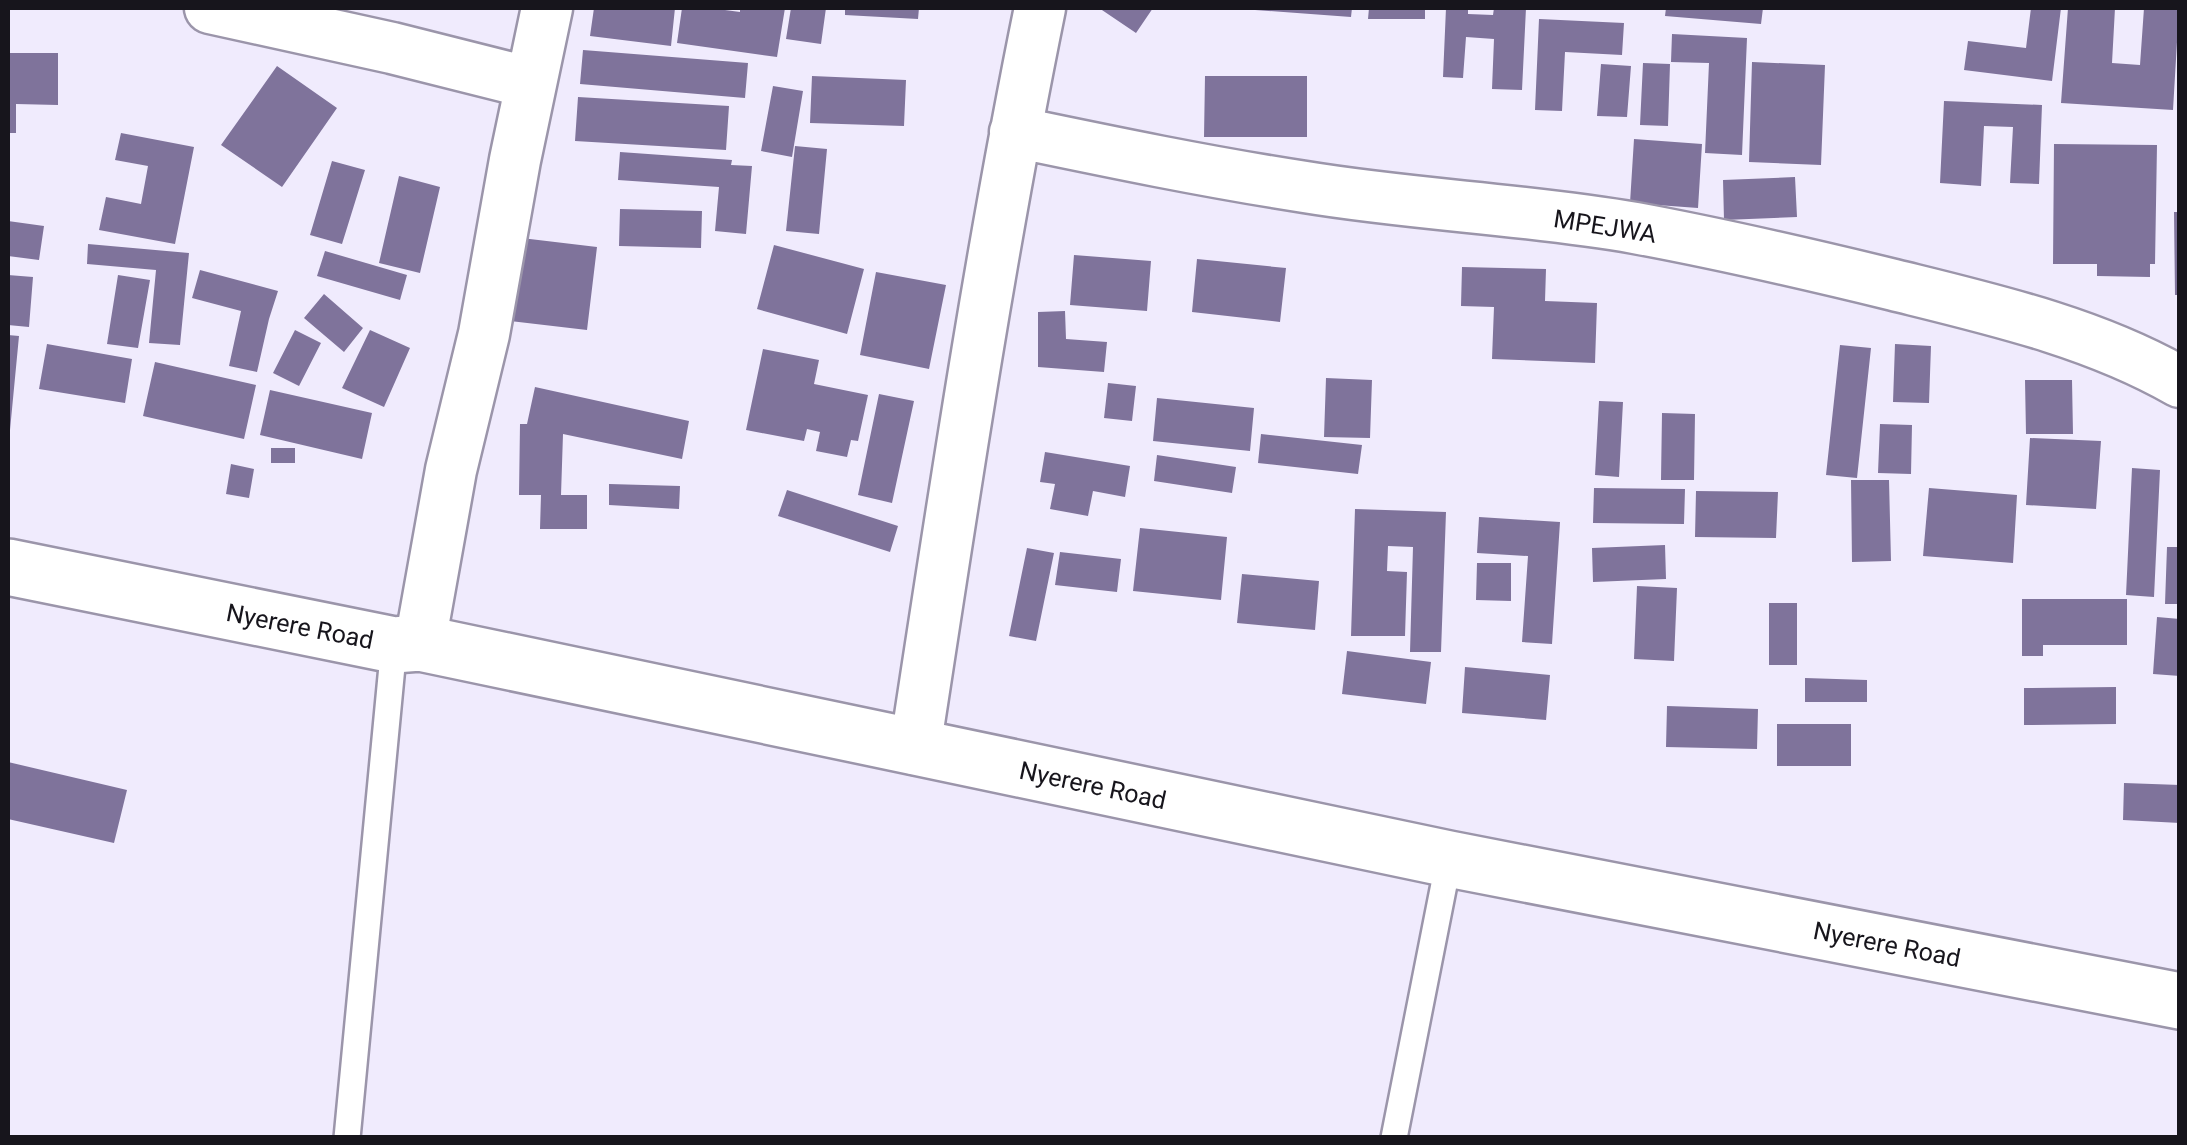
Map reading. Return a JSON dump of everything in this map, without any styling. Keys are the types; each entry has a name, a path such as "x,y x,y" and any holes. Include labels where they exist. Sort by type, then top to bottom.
{"highway":[{"name":"Nyerere Road","path":"8,567 407,644 1448,859 2180,1001"}],"street":[{"path":"210,8 532,83"},
{"path":"407,644 484,334 547,8"},
{"path":"915,748 962,438 1040,8"},
{"name":"MPEJWA","path":"1015,132 1309,188 1633,228 1807,264 1988,308 2146,362 2180,382"}],"lane":[{"path":"348,1138 407,644"},
{"path":"1394,1138 1448,859"}],"building":[{"path":"594,8 675,8 671,46 590,36"},
{"path":"682,8 740,12 740,8 785,8 777,57 677,43"},
{"path":"791,8 826,8 821,44 786,39"},
{"path":"845,8 919,8 918,19 845,15"},
{"path":"1099,8 1153,8 1136,33"},
{"path":"1255,8 1352,8 1351,17"},
{"path":"1369,8 1425,8 1425,19 1368,19"},
{"path":"1446,8 1468,8 1468,14 1493,15 1494,8 1526,8 1522,90 1492,89 1494,39 1466,37 1463,78 1443,77"},
{"path":"1666,8 1763,8 1761,24 1665,16"},
{"path":"2031,8 2061,8 2052,81 1964,70 1968,41 2026,48"},
{"path":"2068,8 2115,8 2112,63 2140,65 2144,8 2179,8 2173,110 2061,103"},
{"path":"1539,19 1624,23 1622,55 1565,52 1562,111 1535,110"},
{"path":"1672,34 1747,38 1742,155 1705,153 1709,63 1671,62"},
{"path":"583,50 748,63 745,98 580,84"},
{"path":"8,53 58,53 58,105 16,104 16,133 8,133"},
{"path":"1752,62 1825,65 1821,165 1749,162"},
{"path":"1643,63 1670,64 1668,126 1640,125"},
{"path":"1601,64 1631,66 1627,117 1597,116"},
{"path":"277,66 337,108 282,187 221,145"},
{"path":"812,76 906,80 904,126 810,123"},
{"path":"1205,76 1307,76 1307,137 1204,137"},
{"path":"773,86 803,91 792,157 761,151"},
{"path":"578,97 729,106 726,150 575,141"},
{"path":"1944,101 2042,105 2039,184 2010,183 2013,127 1984,126 1981,186 1940,183"},
{"path":"121,133 194,147 175,244 99,230 106,197 141,204 148,166 115,160"},
{"path":"1634,139 1702,144 1698,208 1630,203"},
{"path":"2054,144 2157,145 2155,264 2150,264 2150,277 2097,276 2097,264 2053,264"},
{"path":"795,146 827,149 819,234 786,231"},
{"path":"620,152 732,160 731,165 752,166 746,234 715,231 719,187 618,180"},
{"path":"332,161 365,170 342,244 310,235"},
{"path":"399,176 440,187 420,273 379,263"},
{"path":"1795,177 1797,217 1724,220 1723,180"},
{"path":"620,209 702,211 701,248 619,246"},
{"path":"2174,212 2180,212 2180,295 2175,295"},
{"path":"8,221 44,226 39,260 8,256"},
{"path":"513,237 597,247 587,330 502,320"},
{"path":"88,244 189,253 180,345 149,343 156,270 87,264"},
{"path":"774,245 864,269 847,334 757,309"},
{"path":"325,251 407,275 400,300 317,276"},
{"path":"1074,255 1151,261 1147,311 1070,305"},
{"path":"1197,259 1286,268 1280,322 1192,312"},
{"path":"1462,267 1546,269 1545,301 1597,303 1595,363 1492,359 1494,307 1461,306"},
{"path":"200,270 278,291 257,372 229,366 241,311 192,298"},
{"path":"876,272 946,285 929,369 860,355"},
{"path":"8,275 33,277 29,327 8,325"},
{"path":"118,275 150,280 138,348 107,344"},
{"path":"324,294 363,328 344,352 304,318"},
{"path":"1065,311 1066,339 1107,342 1104,372 1038,367 1038,312"},
{"path":"295,330 321,343 299,386 273,373"},
{"path":"370,330 410,348 384,407 342,388"},
{"path":"8,335 19,336 10,430 8,430"},
{"path":"47,344 132,359 125,403 39,389"},
{"path":"1895,344 1931,346 1929,403 1893,402"},
{"path":"1840,345 1871,348 1857,478 1826,475"},
{"path":"763,349 819,360 814,384 868,395 858,441 851,440 847,457 816,451 820,432 807,429 804,441 746,430"},
{"path":"155,362 256,385 244,439 143,416"},
{"path":"1326,378 1372,380 1370,438 1324,437"},
{"path":"2025,380 2072,380 2073,434 2026,434"},
{"path":"1108,383 1136,386 1132,421 1104,418"},
{"path":"535,387 689,421 682,459 563,434 561,495 587,495 587,529 540,529 541,495 519,495 520,424 527,424"},
{"path":"270,390 372,413 362,459 260,435"},
{"path":"879,394 914,401 892,503 858,495"},
{"path":"1157,398 1254,408 1250,451 1153,441"},
{"path":"1599,401 1623,402 1619,477 1595,475"},
{"path":"1662,413 1695,414 1694,480 1661,480"},
{"path":"1880,424 1912,425 1911,474 1878,473"},
{"path":"1261,434 1362,445 1358,474 1258,463"},
{"path":"2030,438 2101,441 2096,509 2026,505"},
{"path":"271,448 295,448 295,463 271,463"},
{"path":"1045,452 1130,466 1125,497 1093,491 1088,516 1050,509 1055,484 1040,482"},
{"path":"1157,455 1236,467 1232,493 1154,481"},
{"path":"231,464 254,469 249,498 226,494"},
{"path":"2132,468 2160,470 2154,597 2126,595"},
{"path":"1851,480 1889,480 1891,561 1852,562"},
{"path":"609,484 680,486 679,509 609,505"},
{"path":"1594,488 1685,489 1684,524 1593,523"},
{"path":"1929,488 2017,495 2013,563 1923,556"},
{"path":"787,490 898,526 890,552 778,516"},
{"path":"1696,491 1778,492 1776,538 1695,537"},
{"path":"1355,509 1446,512 1441,652 1410,652 1413,547 1388,546 1387,571 1407,572 1405,636 1351,636"},
{"path":"1479,517 1560,522 1552,644 1522,642 1528,556 1477,553"},
{"path":"1140,528 1227,537 1221,600 1133,591"},
{"path":"1665,545 1666,579 1593,582 1592,548"},
{"path":"2167,547 2180,547 2180,604 2165,604"},
{"path":"1027,548 1054,553 1036,641 1009,636"},
{"path":"1060,552 1121,559 1117,592 1055,585"},
{"path":"1477,563 1511,563 1511,601 1476,600"},
{"path":"1242,574 1319,581 1315,630 1237,623"},
{"path":"1637,586 1677,588 1674,661 1634,659"},
{"path":"2022,599 2127,599 2127,645 2043,645 2043,656 2022,656"},
{"path":"1769,603 1797,603 1797,665 1769,665"},
{"path":"2157,617 2180,619 2180,676 2153,674"},
{"path":"1347,651 1431,662 1426,704 1342,694"},
{"path":"1465,667 1550,675 1546,720 1462,713"},
{"path":"1805,678 1867,680 1867,702 1805,702"},
{"path":"2116,687 2116,724 2024,725 2024,688"},
{"path":"1667,706 1758,709 1757,749 1666,747"},
{"path":"1777,724 1851,724 1851,766 1777,766"},
{"path":"8,762 127,790 114,843 8,819"},
{"path":"2124,783 2180,785 2180,823 2123,820"}]}
